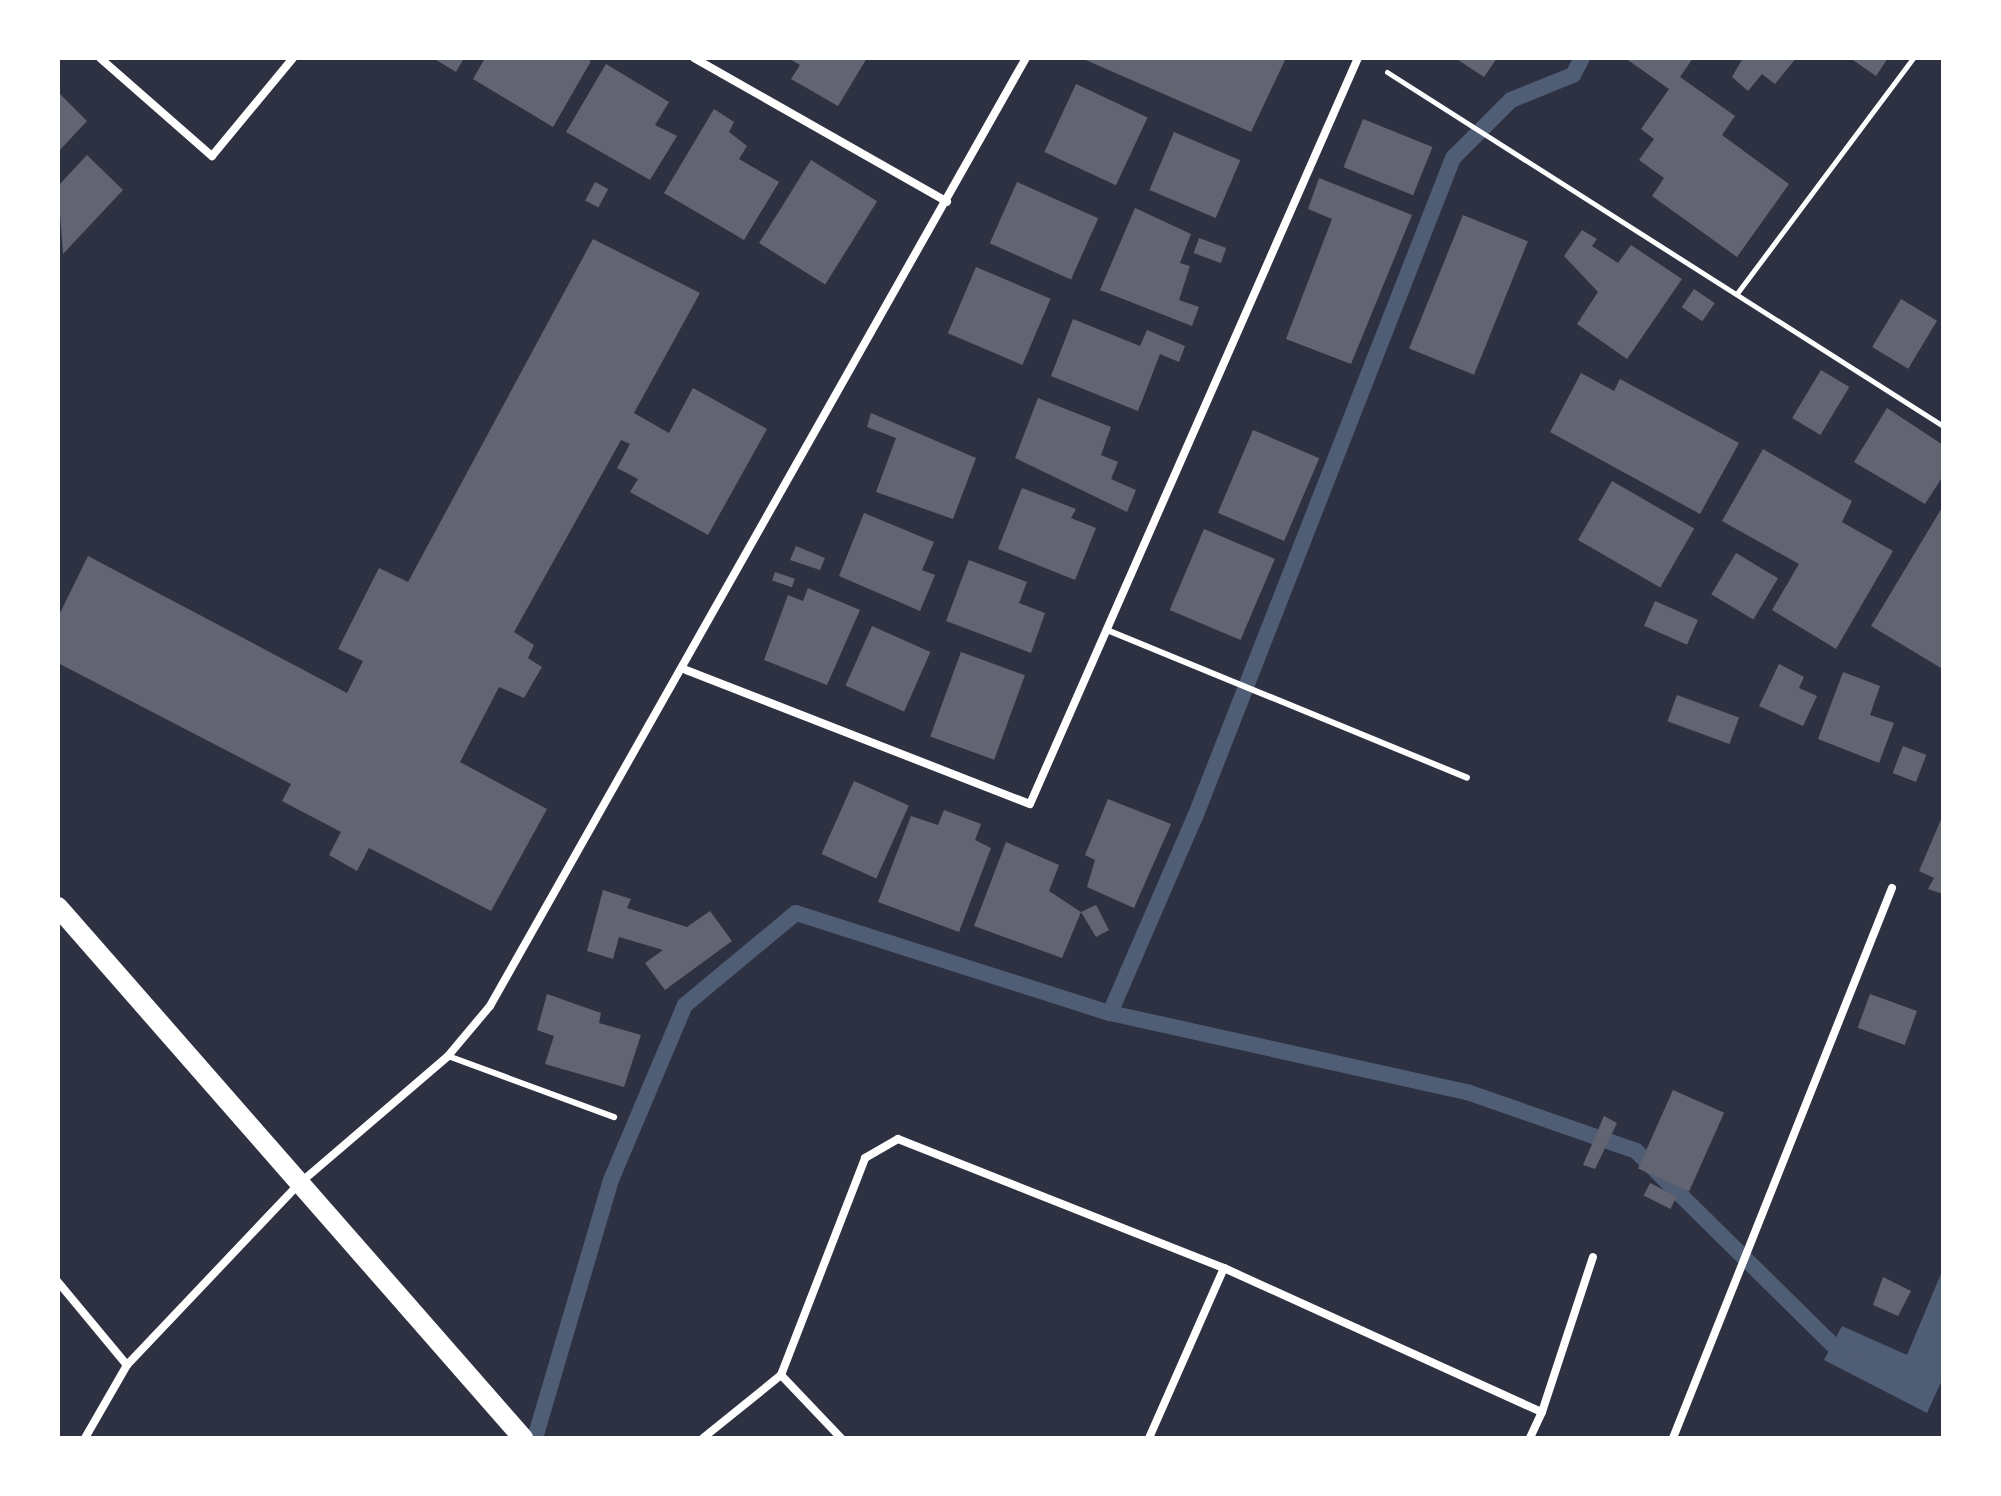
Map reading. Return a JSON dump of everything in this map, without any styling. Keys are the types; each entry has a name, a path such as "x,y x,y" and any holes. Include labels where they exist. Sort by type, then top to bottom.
{"main road":[{"path":"58,907 523,1438"}],"street":[{"path":"100,58 212,156 293,58"},
{"path":"694,58 947,202"},
{"path":"85,1438 127,1365 300,1183 448,1056 490,1006 686,670 1026,58"},
{"path":"686,670 1030,804 1358,58"},
{"path":"1673,1438 1892,888"},
{"path":"703,1438 781,1375 865,1158 898,1139 1224,1268 1542,1412"},
{"path":"1530,1438 1542,1412 1593,1257"},
{"path":"1149,1438 1224,1268"},
{"path":"58,1282 127,1365"},
{"path":"781,1375 841,1438"}],"lane":[{"path":"1107,630 1467,778"},
{"path":"448,1056 614,1117"}],"path":[{"path":"1738,292 1913,58"},
{"path":"1379,66 1738,292 1943,426"}],"water":[{"path":"1943,1269 1943,1378 1927,1413 1824,1360 1842,1326 1907,1355"}],"building":[{"path":"433,58 464,58 456,72"},
{"path":"485,58 585,58 591,61 553,127 473,79"},
{"path":"788,58 867,58 838,106 791,79 800,65"},
{"path":"1081,58 1286,58 1251,132"},
{"path":"1455,58 1497,58 1484,77"},
{"path":"1625,58 1693,58 1680,77 1735,116 1722,135 1789,184 1737,257 1652,196 1664,178 1639,160 1654,139 1641,129 1669,89"},
{"path":"1743,58 1796,58 1775,84 1762,74 1748,91 1732,77"},
{"path":"1850,58 1888,58 1876,76"},
{"path":"606,64 669,102 655,125 677,136 650,180 566,132"},
{"path":"1076,84 1148,117 1116,185 1044,152"},
{"path":"58,92 87,121 58,152"},
{"path":"714,109 734,122 729,132 747,146 739,159 779,182 744,240 664,193"},
{"path":"1363,119 1433,147 1413,195 1344,167"},
{"path":"1174,132 1240,160 1216,218 1149,190"},
{"path":"87,155 123,190 63,254 58,186"},
{"path":"811,160 877,201 825,284 759,243"},
{"path":"1319,178 1412,215 1351,364 1286,339 1332,219 1308,209"},
{"path":"595,182 608,189 598,208 585,201"},
{"path":"1017,182 1098,218 1071,279 990,243"},
{"path":"1135,208 1191,234 1180,263 1190,266 1179,300 1199,307 1192,326 1100,290"},
{"path":"1463,215 1528,241 1474,375 1409,349"},
{"path":"1582,230 1597,239 1592,246 1618,263 1631,245 1682,279 1627,359 1577,324 1598,292 1564,256"},
{"path":"1199,238 1226,248 1221,263 1194,253"},
{"path":"593,239 700,293 634,413 669,433 693,388 767,429 708,535 630,492 638,479 617,468 630,444 621,440 514,632 534,645 528,658 542,667 524,698 499,687 460,762 547,809 491,911 369,848 357,871 329,855 341,832 282,801 291,784 58,663 58,617 88,556 347,693 363,661 338,649 379,568 408,582"},
{"path":"976,267 1051,299 1022,365 948,333"},
{"path":"1694,289 1715,303 1702,321 1682,307"},
{"path":"1901,299 1937,321 1908,369 1872,347"},
{"path":"1073,319 1140,346 1147,330 1185,346 1179,362 1160,354 1138,411 1051,376"},
{"path":"1821,370 1849,387 1820,435 1792,418"},
{"path":"1581,373 1614,391 1620,379 1739,443 1700,514 1550,432"},
{"path":"1038,398 1111,427 1101,455 1118,462 1111,479 1136,490 1127,512 1015,458"},
{"path":"1887,408 1943,445 1943,476 1925,504 1854,462"},
{"path":"871,413 976,458 953,519 876,492 896,438 867,427"},
{"path":"1253,430 1319,458 1284,541 1218,513"},
{"path":"1763,449 1852,501 1842,522 1893,551 1836,649 1772,610 1799,564 1722,521"},
{"path":"1612,481 1694,528 1660,587 1578,540"},
{"path":"1022,488 1076,509 1071,518 1096,528 1075,580 998,549"},
{"path":"1943,506 1943,664 1941,668 1871,626"},
{"path":"864,513 934,542 922,570 935,575 920,611 839,576"},
{"path":"1204,529 1275,559 1240,640 1170,610"},
{"path":"796,546 825,558 820,570 790,560"},
{"path":"1736,553 1778,578 1753,619 1711,594"},
{"path":"969,560 1027,582 1019,603 1045,613 1031,653 946,621"},
{"path":"775,572 795,579 792,587 772,581"},
{"path":"808,588 860,610 827,685 764,660 788,595 803,601"},
{"path":"1655,601 1698,620 1687,645 1644,626"},
{"path":"872,626 930,652 904,711 846,685"},
{"path":"961,652 1025,675 994,760 930,737"},
{"path":"1779,664 1804,677 1799,688 1817,696 1803,726 1759,706"},
{"path":"1843,672 1880,686 1870,715 1894,723 1879,763 1818,739"},
{"path":"1677,695 1739,718 1729,744 1667,721"},
{"path":"1903,746 1926,755 1916,782 1893,773"},
{"path":"854,781 909,805 876,878 821,854"},
{"path":"1108,799 1171,824 1134,908 1087,887 1095,860 1085,855"},
{"path":"944,810 981,824 975,840 991,848 959,932 878,902 911,816 938,825"},
{"path":"1943,815 1943,894 1928,889 1934,878 1919,871"},
{"path":"1006,842 1059,865 1049,891 1081,912 1062,958 974,926"},
{"path":"603,890 631,899 627,908 687,927 710,911 732,941 665,990 645,963 663,950 619,937 613,959 587,951"},
{"path":"1096,905 1109,930 1096,937 1081,912"},
{"path":"547,994 601,1013 599,1023 641,1035 624,1087 545,1064 554,1036 537,1030"},
{"path":"1870,994 1917,1011 1905,1045 1858,1028"},
{"path":"1673,1090 1724,1113 1689,1191 1638,1169"},
{"path":"1604,1116 1617,1123 1595,1169 1583,1165"},
{"path":"1650,1183 1677,1197 1670,1209 1644,1195"},
{"path":"1883,1277 1911,1291 1898,1316 1873,1305"}],"waterway":[{"path":"1110,1013 1195,817 1453,158 1511,100 1573,75 1582,58"},
{"path":"535,1438 611,1180 685,1005 796,913 1110,1013 1467,1092 1636,1151 1833,1345 1852,1350"}]}
